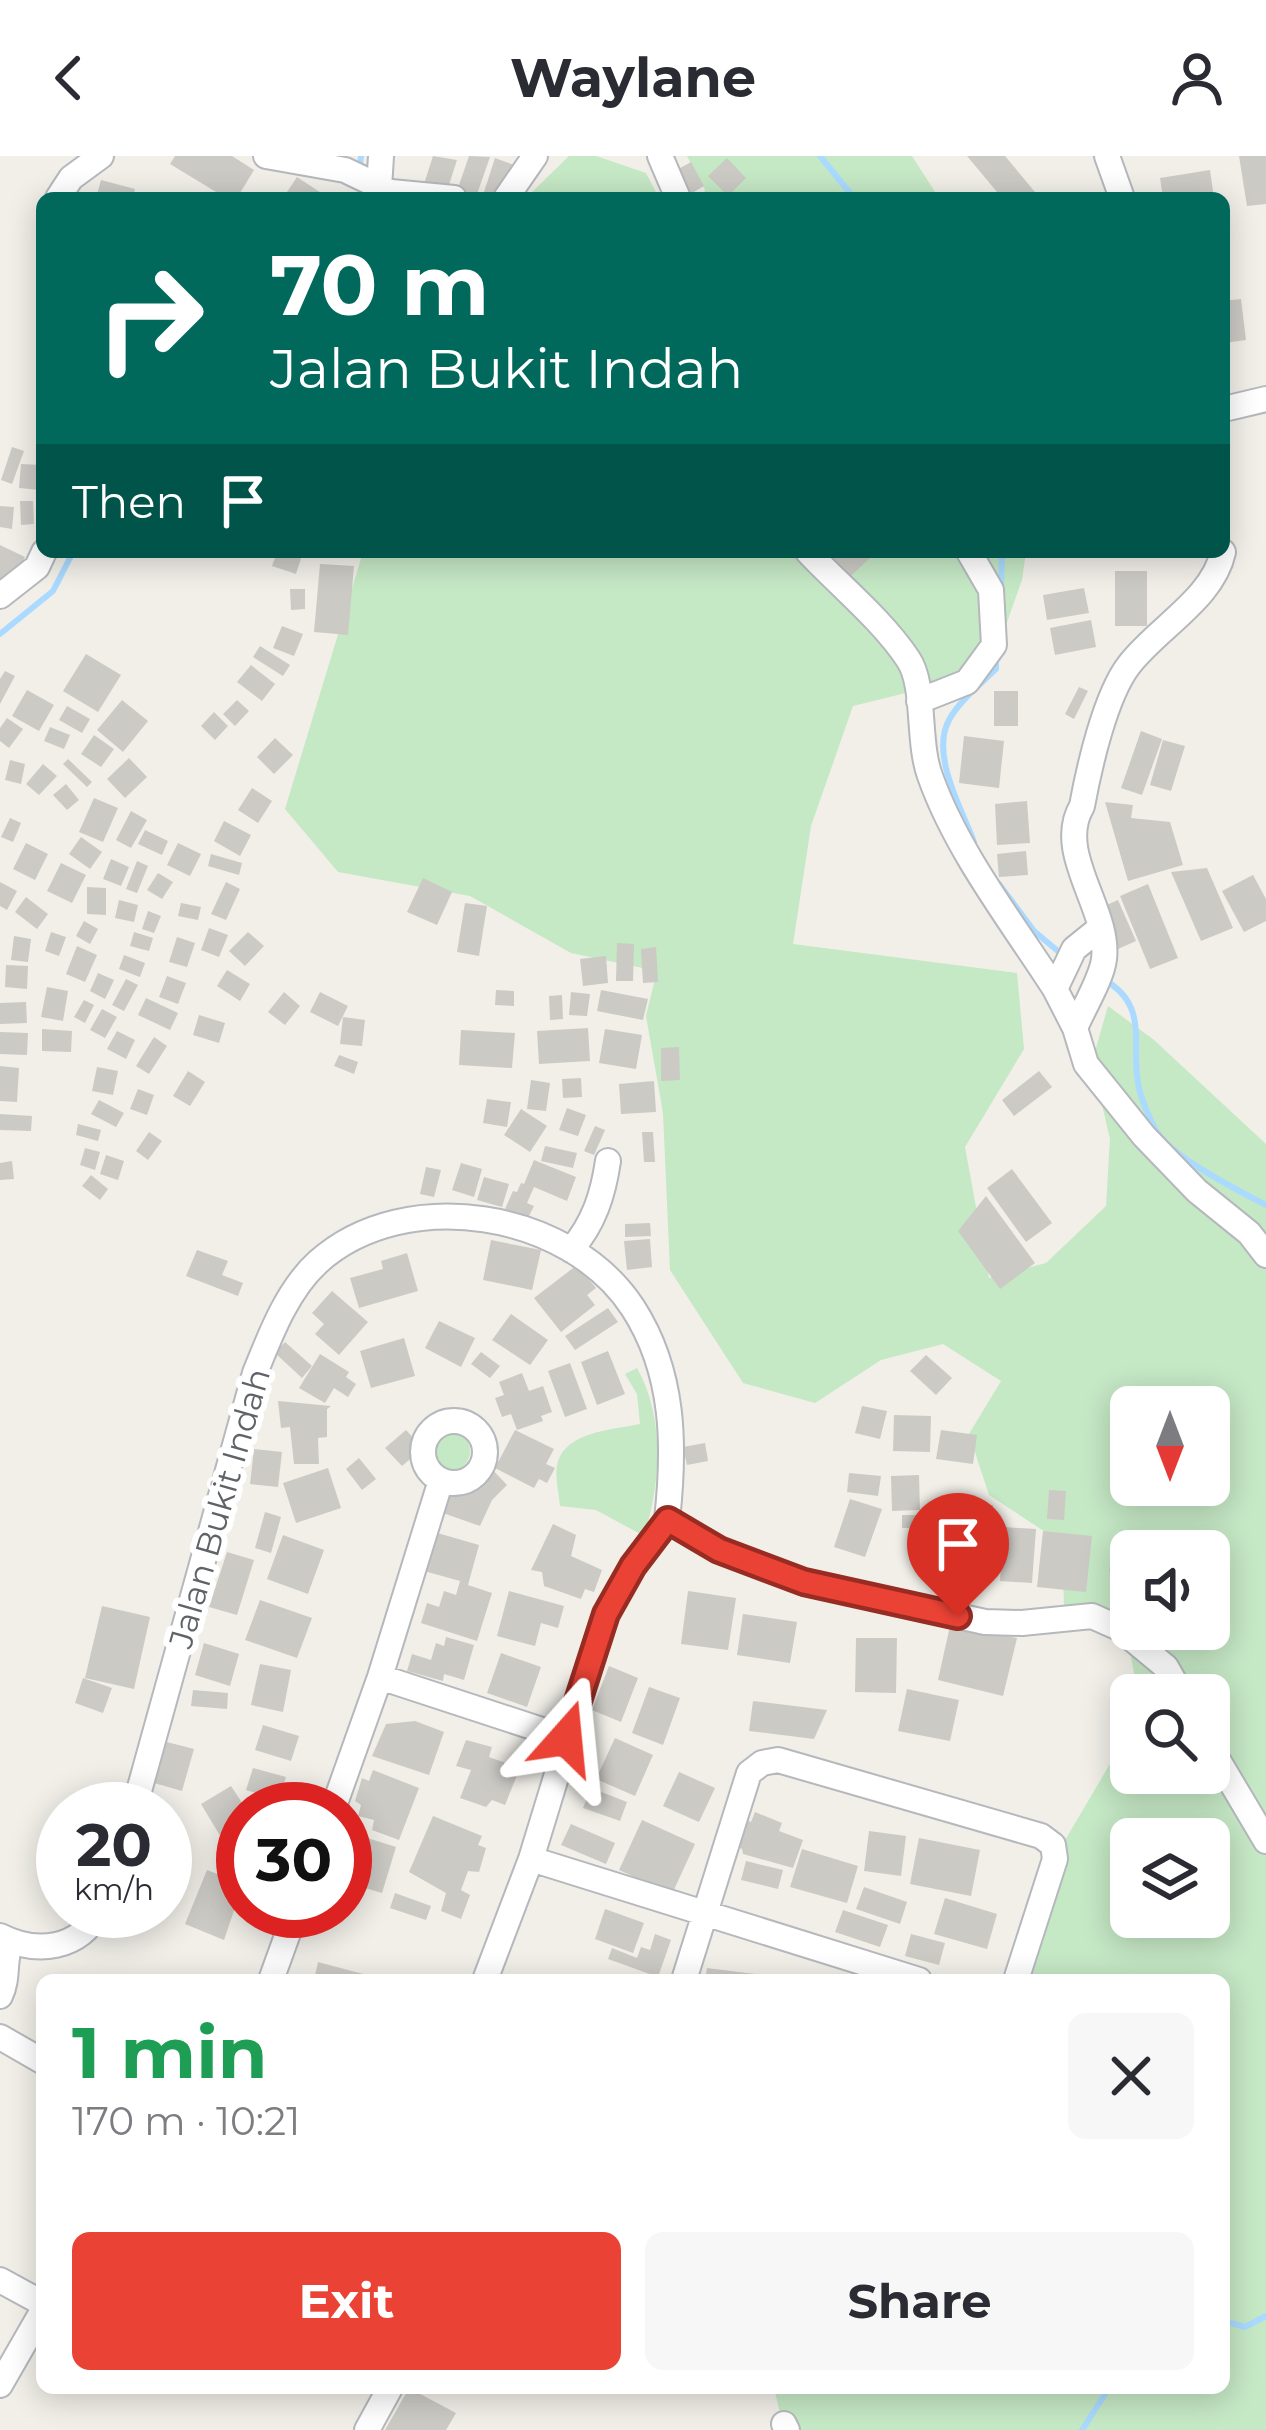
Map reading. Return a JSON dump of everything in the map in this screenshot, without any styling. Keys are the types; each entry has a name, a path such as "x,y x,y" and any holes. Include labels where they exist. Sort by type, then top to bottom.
{"street":[{"path":"62,192 70,178 101,156"},
{"path":"266,156 377,188 408,192"},
{"path":"510,192 535,156"},
{"path":"660,156 675,192"},
{"path":"1107,156 1119,192"},
{"path":"377,188 381,157"},
{"path":"1230,407 1266,398"},
{"path":"0,596 37,567 41,558"},
{"path":"814,558 909,660 919,686 924,757 940,801 990,889 1059,980 1086,1064 1144,1136 1266,1255"},
{"path":"919,701 967,682 994,645 991,590 972,558"},
{"path":"1075,1028 1105,956 1090,935 1072,830 1107,714 1126,668 1200,592 1220,568 1222,558"},
{"path":"1059,980 1090,935"},
{"path":"571,1250 586,1232 603,1193 608,1161"},
{"name":"Jalan Bukit Indah","path":"141,1782 255,1373 279,1320 313,1266 362,1234 394,1222 479,1219 531,1231 571,1250 623,1294 636,1312 666,1390 673,1462 668,1520"},
{"path":"343,1782 441,1480"},
{"path":"487,1974 531,1859 606,1614 633,1566 668,1520 719,1550 804,1582 985,1622 1092,1616 1119,1628 1170,1674"},
{"path":"380,1677 566,1738"},
{"path":"686,1974 749,1773 762,1763 778,1760 1041,1836 1053,1845 1055,1859 1018,1974"},
{"path":"1230,1780 1266,1841"},
{"path":"531,1859 900,1974"},
{"path":"0,1996 6,1983 4,1948 57,1947 73,1938"},
{"path":"273,1974 286,1938"},
{"path":"0,2037 36,2058"},
{"path":"0,2280 36,2304"},
{"path":"0,2384 36,2319"},
{"path":"367,2430 387,2394"}],"green space":[{"path":"569,156 596,156 646,173 656,192 532,192"},
{"path":"687,156 912,156 935,192 704,192"},
{"path":"361,558 1025,558 991,667 853,706 811,826 793,944 1017,973 1024,1049 965,1147 989,1278 1046,1263 1106,1206 1110,1139 1092,1062 1108,1006 1154,1040 1266,1144 1266,2430 784,2430 775,2394 1230,2394 1230,1974 1016,1974 1064,1842 1110,1764 1110,1794 1230,1794 1230,1674 1134,1674 1130,1650 1230,1650 1230,1530 1110,1530 1110,1620 1064,1606 1062,1543 989,1495 969,1434 1001,1381 943,1344 881,1360 815,1403 743,1383 670,1270 663,1113 646,1016 657,971 571,953 470,896 338,872 285,809"},
{"path":"637,1368 652,1408 657,1450 654,1494 644,1536 596,1510 560,1506 556,1476 561,1455 578,1439 640,1424 637,1394 625,1374"},
{"path":"450,1431 464,1437 470,1451 464,1465 450,1471 436,1465 430,1451 436,1437"}],"building":[{"path":"175,156 232,156 254,170 241,192 216,192 170,164"},
{"path":"433,156 457,160 447,192 423,187"},
{"path":"469,156 490,157 478,192 457,191"},
{"path":"967,156 1005,156 1035,192 997,192"},
{"path":"1239,156 1266,156 1266,204 1247,206"},
{"path":"495,158 514,165 504,192 484,192"},
{"path":"727,158 746,178 732,192 724,192 708,176"},
{"path":"691,162 704,186 685,192 673,172"},
{"path":"1210,170 1213,192 1162,192 1160,178"},
{"path":"297,177 320,192 287,192"},
{"path":"101,180 135,189 134,192 98,192"},
{"path":"1241,299 1246,340 1230,342 1230,300"},
{"path":"12,447 24,451 12,484 1,480"},
{"path":"21,464 36,465 36,490 19,488"},
{"path":"20,501 33,501 34,524 21,525"},
{"path":"0,506 14,507 12,529 0,527"},
{"path":"0,545 25,557 11,584 0,578"},
{"path":"275,558 301,558 296,574 272,566"},
{"path":"833,558 870,558 851,576"},
{"path":"320,564 354,566 348,635 314,632"},
{"path":"1115,571 1147,571 1147,626 1115,626"},
{"path":"1084,588 1089,613 1047,620 1043,595"},
{"path":"290,589 305,589 305,609 291,610"},
{"path":"1091,620 1096,647 1055,655 1050,628"},
{"path":"282,626 303,634 294,656 273,648"},
{"path":"260,646 290,665 283,676 253,657"},
{"path":"86,654 121,675 98,712 63,691"},
{"path":"251,665 275,684 262,701 237,682"},
{"path":"5,671 15,676 0,704 0,679"},
{"path":"1079,687 1088,691 1074,719 1065,714"},
{"path":"27,690 54,705 39,731 12,716"},
{"path":"994,691 1018,691 1018,726 994,726"},
{"path":"122,700 148,721 123,752 97,730"},
{"path":"237,700 249,711 235,726 223,714"},
{"path":"67,706 90,719 82,733 59,720"},
{"path":"214,712 228,726 215,740 201,726"},
{"path":"7,718 23,729 9,748 0,741 0,728"},
{"path":"50,727 70,735 64,749 44,741"},
{"path":"1141,731 1162,739 1142,795 1121,788"},
{"path":"94,735 114,749 101,767 81,754"},
{"path":"964,736 1004,741 999,788 959,783"},
{"path":"275,738 293,755 274,774 257,757"},
{"path":"1163,740 1185,746 1171,791 1150,785"},
{"path":"129,758 147,777 125,798 107,779"},
{"path":"68,759 92,782 87,787 63,764"},
{"path":"10,760 25,764 21,784 5,780"},
{"path":"43,764 57,776 39,795 26,784"},
{"path":"66,784 79,800 67,810 53,795"},
{"path":"252,788 272,801 258,823 238,810"},
{"path":"94,798 118,808 103,842 79,832"},
{"path":"1027,801 1030,843 997,845 995,804"},
{"path":"1105,802 1133,805 1131,818 1170,822 1183,865 1128,881"},
{"path":"131,811 147,820 131,848 116,840"},
{"path":"10,818 21,823 13,842 1,837"},
{"path":"224,821 251,835 240,856 214,841"},
{"path":"145,830 168,841 162,855 138,844"},
{"path":"81,837 102,852 90,869 69,854"},
{"path":"26,843 48,854 35,880 13,869"},
{"path":"178,843 201,854 190,876 167,865"},
{"path":"1026,851 1028,875 999,877 997,854"},
{"path":"211,854 242,863 239,875 208,866"},
{"path":"111,859 129,867 121,886 103,879"},
{"path":"137,861 148,866 137,893 126,889"},
{"path":"61,863 86,875 72,903 47,891"},
{"path":"1207,868 1233,928 1201,941 1171,872"},
{"path":"158,873 173,882 162,899 147,890"},
{"path":"1253,875 1266,899 1266,921 1244,932 1222,891"},
{"path":"423,878 452,892 437,925 407,912"},
{"path":"0,882 17,891 7,910 0,906"},
{"path":"226,882 240,889 226,920 211,914"},
{"path":"1148,884 1178,958 1150,969 1120,896"},
{"path":"87,887 106,888 106,915 87,914"},
{"path":"26,897 48,914 37,929 15,912"},
{"path":"119,900 138,905 134,922 115,918"},
{"path":"1118,900 1136,941 1118,949 1100,908"},
{"path":"181,903 201,907 198,920 178,916"},
{"path":"465,903 487,906 479,956 457,952"},
{"path":"148,911 161,916 154,933 142,929"},
{"path":"84,921 98,929 90,944 76,936"},
{"path":"209,928 228,935 219,957 201,950"},
{"path":"51,932 66,937 59,956 45,951"},
{"path":"134,932 153,938 149,951 130,946"},
{"path":"248,932 264,946 245,966 229,951"},
{"path":"14,936 31,939 28,962 11,960"},
{"path":"177,937 195,943 187,967 169,962"},
{"path":"617,943 634,944 633,981 616,981"},
{"path":"77,946 97,955 85,982 66,974"},
{"path":"656,947 658,982 643,983 641,949"},
{"path":"124,955 145,963 140,977 119,969"},
{"path":"606,956 608,983 583,986 580,959"},
{"path":"6,965 28,966 27,989 5,987"},
{"path":"227,970 250,984 240,1001 217,986"},
{"path":"98,973 114,980 105,999 90,991"},
{"path":"167,976 186,983 178,1004 159,997"},
{"path":"126,979 138,985 124,1011 112,1005"},
{"path":"47,987 68,991 63,1021 41,1017"},
{"path":"496,990 514,991 514,1006 495,1005"},
{"path":"601,990 648,999 643,1020 597,1011"},
{"path":"284,992 300,1006 285,1025 268,1012"},
{"path":"320,992 348,1006 338,1026 310,1012"},
{"path":"571,992 590,994 587,1016 569,1015"},
{"path":"562,995 563,1019 550,1020 549,996"},
{"path":"146,998 178,1013 170,1030 138,1015"},
{"path":"84,1000 94,1005 85,1023 74,1017"},
{"path":"26,1002 27,1023 0,1024 0,1003"},
{"path":"102,1009 117,1017 105,1038 90,1030"},
{"path":"199,1015 225,1023 219,1043 193,1035"},
{"path":"343,1017 365,1020 362,1046 340,1044"},
{"path":"588,1028 590,1061 539,1064 537,1031"},
{"path":"42,1029 72,1031 71,1052 42,1051"},
{"path":"605,1029 642,1035 636,1069 599,1063"},
{"path":"461,1030 515,1033 512,1068 459,1065"},
{"path":"117,1031 135,1040 126,1059 107,1049"},
{"path":"0,1032 28,1033 27,1055 0,1054"},
{"path":"154,1037 167,1046 149,1074 136,1066"},
{"path":"679,1047 680,1080 661,1081 661,1048"},
{"path":"339,1055 358,1062 354,1074 334,1066"},
{"path":"0,1066 19,1068 17,1102 0,1101"},
{"path":"97,1067 118,1071 113,1095 92,1091"},
{"path":"188,1071 205,1082 190,1106 173,1096"},
{"path":"1039,1071 1052,1087 1014,1116 1002,1100"},
{"path":"581,1078 582,1097 563,1098 562,1079"},
{"path":"531,1080 550,1083 546,1111 527,1109"},
{"path":"654,1081 656,1112 621,1114 619,1084"},
{"path":"138,1089 154,1095 147,1115 130,1109"},
{"path":"487,1099 511,1102 507,1127 483,1123"},
{"path":"99,1100 124,1113 116,1127 91,1114"},
{"path":"567,1108 586,1115 578,1136 559,1130"},
{"path":"521,1109 547,1126 530,1152 504,1135"},
{"path":"0,1114 32,1116 31,1131 0,1130"},
{"path":"78,1124 101,1130 98,1141 76,1135"},
{"path":"595,1126 605,1130 594,1155 584,1151"},
{"path":"149,1132 162,1141 148,1160 136,1151"},
{"path":"642,1132 653,1132 655,1162 644,1162"},
{"path":"545,1146 577,1153 573,1168 541,1161"},
{"path":"85,1148 100,1152 95,1170 80,1165"},
{"path":"106,1155 124,1161 118,1180 100,1174"},
{"path":"534,1160 576,1177 567,1201 534,1187 527,1203 534,1206 528,1218 505,1209 513,1191 524,1184"},
{"path":"12,1161 14,1179 0,1180 0,1163"},
{"path":"461,1163 482,1169 474,1197 452,1190"},
{"path":"426,1167 441,1170 434,1197 420,1194"},
{"path":"1012,1169 1052,1223 1026,1242 987,1188"},
{"path":"91,1175 108,1189 100,1200 82,1186"},
{"path":"484,1177 509,1184 502,1207 477,1200"},
{"path":"986,1196 1035,1263 1000,1289 958,1231"},
{"path":"650,1223 651,1236 625,1237 625,1224"},
{"path":"650,1239 652,1267 627,1270 624,1241"},
{"path":"491,1240 541,1250 532,1290 483,1280"},
{"path":"197,1250 228,1261 222,1275 243,1283 238,1296 186,1276"},
{"path":"407,1253 418,1291 359,1308 350,1278 383,1269 381,1261"},
{"path":"577,1265 596,1288 587,1295 595,1305 561,1332 534,1298"},
{"path":"332,1291 368,1322 339,1355 315,1334 324,1324 312,1313"},
{"path":"608,1308 618,1322 575,1350 565,1336"},
{"path":"511,1314 548,1340 530,1365 492,1340"},
{"path":"439,1321 475,1338 461,1367 425,1348"},
{"path":"404,1338 415,1376 371,1388 360,1351"},
{"path":"285,1342 312,1366 302,1378 275,1353"},
{"path":"608,1351 625,1394 597,1405 581,1362"},
{"path":"481,1352 500,1366 490,1378 471,1364"},
{"path":"320,1354 349,1372 346,1377 356,1384 348,1397 334,1388 325,1403 299,1388"},
{"path":"926,1355 952,1378 936,1395 910,1371"},
{"path":"570,1363 587,1409 565,1417 548,1371"},
{"path":"522,1373 529,1391 543,1386 552,1412 541,1416 543,1421 517,1430 511,1414 502,1417 495,1398 504,1395 499,1382"},
{"path":"278,1401 331,1406 327,1437 318,1438 319,1464 294,1464 290,1427 281,1428"},
{"path":"862,1406 887,1411 880,1439 855,1433"},
{"path":"894,1415 931,1416 930,1452 893,1451"},
{"path":"406,1430 423,1448 402,1466 385,1448"},
{"path":"515,1430 554,1449 546,1464 555,1468 547,1483 539,1479 534,1488 495,1468"},
{"path":"941,1430 977,1435 973,1464 936,1459"},
{"path":"705,1443 708,1461 687,1465 683,1447"},
{"path":"254,1449 282,1452 278,1487 250,1484"},
{"path":"359,1458 376,1479 362,1490 346,1469"},
{"path":"487,1464 507,1485 492,1500 480,1526 440,1512 451,1485 464,1488"},
{"path":"328,1468 341,1508 296,1523 283,1483"},
{"path":"849,1473 881,1476 878,1496 847,1492"},
{"path":"919,1475 920,1510 892,1511 891,1476"},
{"path":"1049,1490 1066,1491 1064,1520 1047,1519"},
{"path":"850,1499 882,1509 865,1557 834,1547"},
{"path":"958,1505 993,1505 993,1541 958,1541"},
{"path":"265,1512 281,1517 271,1553 255,1548"},
{"path":"902,1515 923,1515 923,1528 902,1528"},
{"path":"553,1524 576,1535 571,1556 602,1570 594,1592 585,1589 581,1599 544,1586 542,1572 531,1570"},
{"path":"1004,1527 1036,1529 1032,1583 1000,1581"},
{"path":"1043,1531 1092,1536 1086,1592 1037,1587"},
{"path":"434,1532 479,1545 468,1585 492,1593 477,1641 421,1623 427,1603 439,1607 444,1591 456,1595 460,1581 424,1571"},
{"path":"283,1535 324,1550 308,1594 267,1579"},
{"path":"227,1552 254,1560 237,1615 209,1607"},
{"path":"509,1591 564,1606 558,1628 541,1623 535,1646 497,1636"},
{"path":"688,1591 736,1598 728,1650 681,1644"},
{"path":"260,1600 312,1618 297,1658 245,1640"},
{"path":"102,1606 150,1617 134,1689 85,1678"},
{"path":"743,1614 797,1622 790,1663 737,1655"},
{"path":"950,1626 1017,1638 1003,1696 938,1680"},
{"path":"446,1637 474,1645 464,1680 444,1674 443,1681 407,1671 412,1654 431,1660 436,1643 444,1646"},
{"path":"856,1638 897,1638 896,1693 855,1692"},
{"path":"204,1643 239,1654 230,1686 195,1675"},
{"path":"501,1653 541,1667 527,1707 487,1693"},
{"path":"260,1664 291,1670 283,1712 251,1705"},
{"path":"609,1666 638,1678 621,1722 592,1710"},
{"path":"83,1678 112,1688 103,1713 75,1703"},
{"path":"649,1687 680,1698 663,1745 632,1733"},
{"path":"907,1689 959,1700 950,1741 898,1731"},
{"path":"193,1690 228,1693 227,1709 191,1706"},
{"path":"753,1701 827,1710 814,1739 749,1731"},
{"path":"415,1721 444,1732 429,1775 372,1756 386,1724"},
{"path":"263,1725 299,1736 291,1761 255,1750"},
{"path":"615,1738 653,1755 635,1796 596,1779"},
{"path":"159,1740 194,1749 185,1782 147,1781"},
{"path":"466,1740 492,1747 489,1757 520,1768 505,1805 492,1800 486,1807 460,1798 471,1770 456,1766"},
{"path":"253,1768 286,1777 284,1782 249,1782"},
{"path":"373,1770 419,1788 399,1840 372,1830 372,1782 361,1782 362,1778 369,1781"},
{"path":"679,1772 715,1788 699,1822 663,1806"},
{"path":"591,1788 627,1802 620,1821 583,1808"},
{"path":"216,1795 216,1829 201,1804"},
{"path":"755,1812 782,1823 779,1831 803,1840 793,1868 743,1854 733,1845 743,1818 751,1822"},
{"path":"433,1816 482,1836 478,1845 486,1848 479,1872 468,1871 461,1890 470,1895 461,1919 441,1911 446,1893 409,1872"},
{"path":"642,1820 695,1844 672,1894 619,1870"},
{"path":"571,1824 615,1843 606,1864 561,1845"},
{"path":"869,1831 906,1836 901,1876 864,1871"},
{"path":"919,1838 980,1850 971,1896 910,1884"},
{"path":"372,1839 396,1847 382,1893 372,1890"},
{"path":"802,1849 858,1866 847,1903 790,1887"},
{"path":"746,1861 783,1870 778,1889 741,1880"},
{"path":"207,1870 216,1874 216,1937 192,1927 192,1907"},
{"path":"864,1887 907,1902 900,1924 856,1909"},
{"path":"395,1893 431,1906 426,1920 390,1908"},
{"path":"945,1898 997,1914 987,1949 934,1934"},
{"path":"605,1909 644,1923 633,1953 595,1939"},
{"path":"843,1910 888,1925 880,1947 835,1932"},
{"path":"655,1934 671,1940 659,1974 608,1959 612,1948 637,1958 641,1947 650,1950"},
{"path":"911,1934 945,1943 939,1965 905,1956"},
{"path":"318,1962 363,1974 315,1974"},
{"path":"707,1968 755,1974 706,1974"},
{"path":"406,2394 420,2394 456,2413 446,2430 385,2430"}],"waterway":[{"path":"359,171 361,156"},
{"path":"820,156 849,192"},
{"path":"0,634 53,591 70,558"},
{"path":"1001,591 1002,558"},
{"path":"974,842 945,765 944,734 958,706 996,669 996,658"},
{"path":"999,884 1034,931 1066,958"},
{"path":"1103,979 1118,990 1133,1015 1139,1088 1157,1132 1191,1162 1266,1205"},
{"path":"1230,2323 1245,2327 1266,2316"},
{"path":"1082,2430 1105,2394"}],"route":[{"path":"566,1738 606,1614 633,1566 668,1520 719,1550 804,1582 958,1616"}]}
